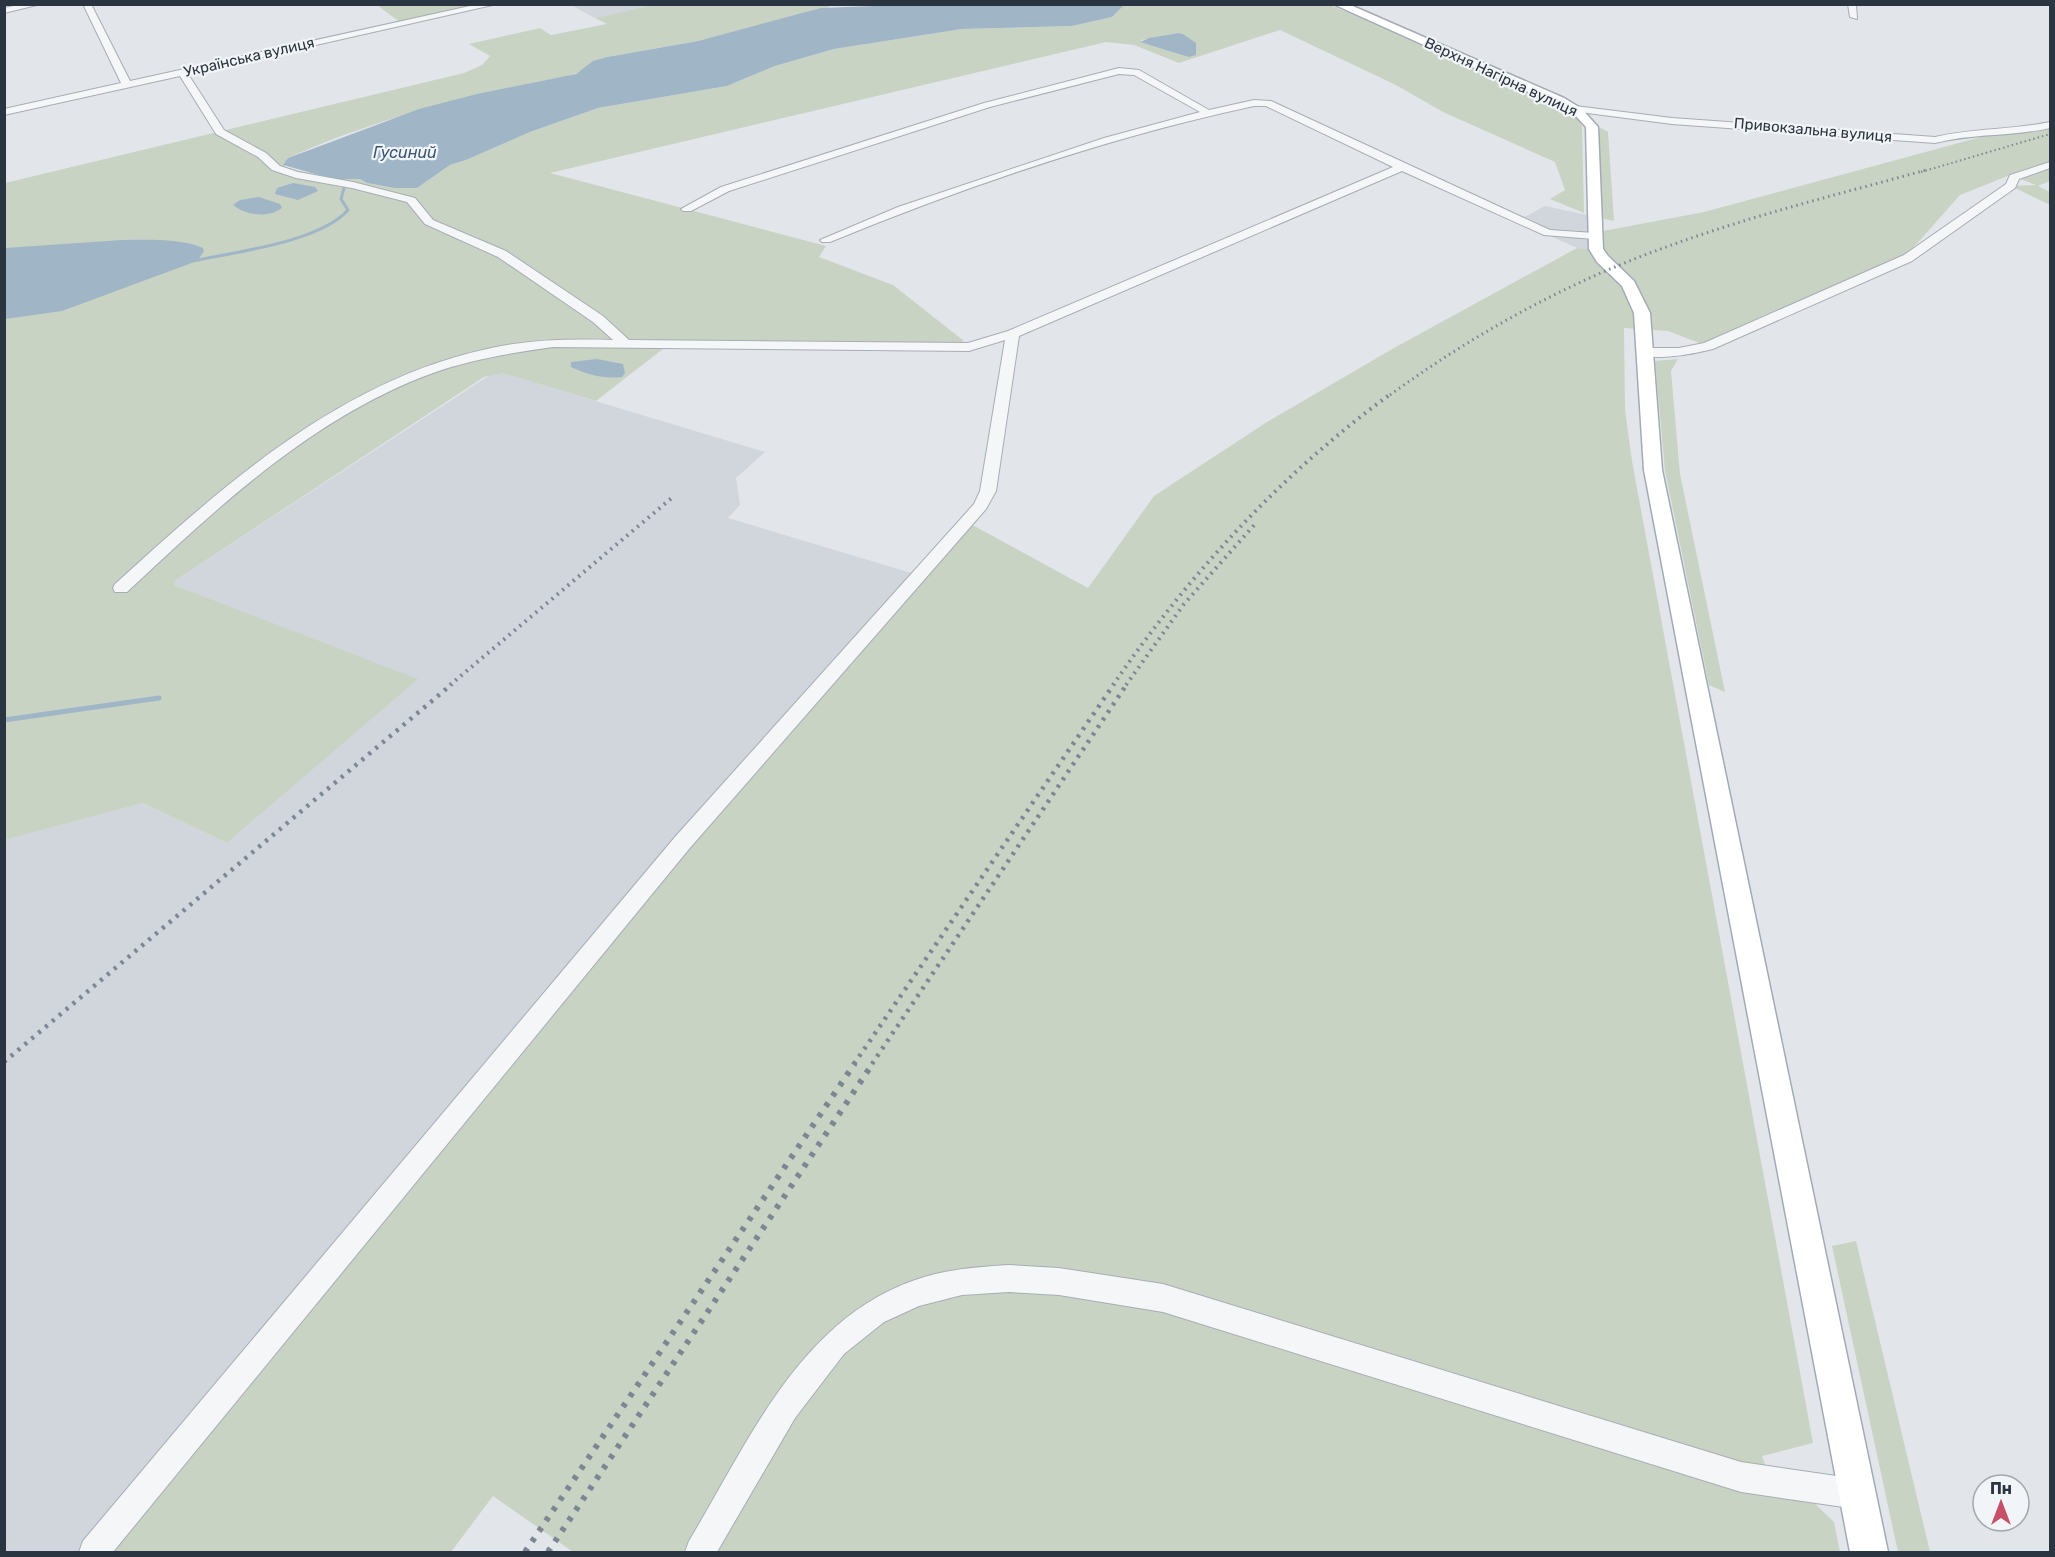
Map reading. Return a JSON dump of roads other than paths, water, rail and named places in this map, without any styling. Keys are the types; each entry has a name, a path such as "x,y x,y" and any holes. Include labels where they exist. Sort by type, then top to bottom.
{"main road":[{"name":"Верхня Нагірна вулиця","path":"1338,4 1575,109 1587,118 1592,127 1596,217 1594,236"},
{"path":"1594,236 1599,255 1623,276 1636,297 1642,313 1653,470 1869,1552"}],"street":[{"path":"4,11 37,4"},
{"path":"87,4 127,85"},
{"name":"Українська вулиця","path":"4,112 493,4"},
{"path":"1852,4 1854,17"},
{"path":"687,208 724,189 968,111 1119,71 1136,72 1208,113"},
{"path":"182,72 220,132 262,155 276,168 296,175 368,188 411,200 429,222 502,254 598,319 626,344"},
{"path":"826,240 902,209 1108,140 1254,103 1268,103 1289,111 1402,168 1548,233 1594,236"},
{"name":"Привокзальна вулиця","path":"1575,109 1672,121 1935,140 1964,133 2032,129 2050,125"},
{"path":"1645,352 1680,352 1708,346 1908,258 2011,186 2014,177 2050,165"},
{"path":"121,588 198,516 261,464 320,424 383,389 442,366 513,348 560,343 969,347 1013,334 1402,168"},
{"path":"94,1552 682,843 981,506 988,491 1013,334"},
{"path":"700,1552 797,1388 840,1337 891,1302 941,1284 969,1280 997,1279 1077,1284 1163,1298 1741,1477 1857,1494"}],"water":[{"name":"Гусиний","path":"924,4 1124,5 1112,17 1072,26 962,29 834,49 775,66 727,86 598,108 530,132 450,165 417,188 394,188 367,183 360,179 333,179 283,165 288,158 419,109 477,94 576,74 593,61 607,57 698,41 821,8"},
{"path":"1178,33 1196,43 1196,55 1189,57 1140,42 1149,38"},
{"path":"293,183 315,187 318,191 298,200 275,194 277,188"},
{"path":"259,197 280,204 282,208 271,213 258,214 244,212 233,205 240,200"},
{"path":"122,240 174,241 203,248 204,251 198,260 189,264 62,311 5,319 5,248"},
{"path":"597,359 623,364 625,373 622,377 602,377 571,367 571,362"}],"waterway":[{"path":"193,261 276,244 318,230 335,221 348,210 341,199 344,188"},
{"path":"4,720 159,698"}],"railway":[{"path":"1921,172 2050,134"},
{"path":"1390,395 1456,350 1524,310 1596,275 1732,224 1926,170"},
{"path":"1113,685 1174,603 1240,527 1313,457 1392,393"},
{"path":"450,685 674,496"},
{"path":"1126,685 1184,604 1256,523"},
{"path":"4,1062 452,684"},
{"path":"854,1064 1114,684"},
{"path":"872,1064 1127,684"},
{"path":"525,1552 855,1063"},
{"path":"548,1552 873,1063"}]}
